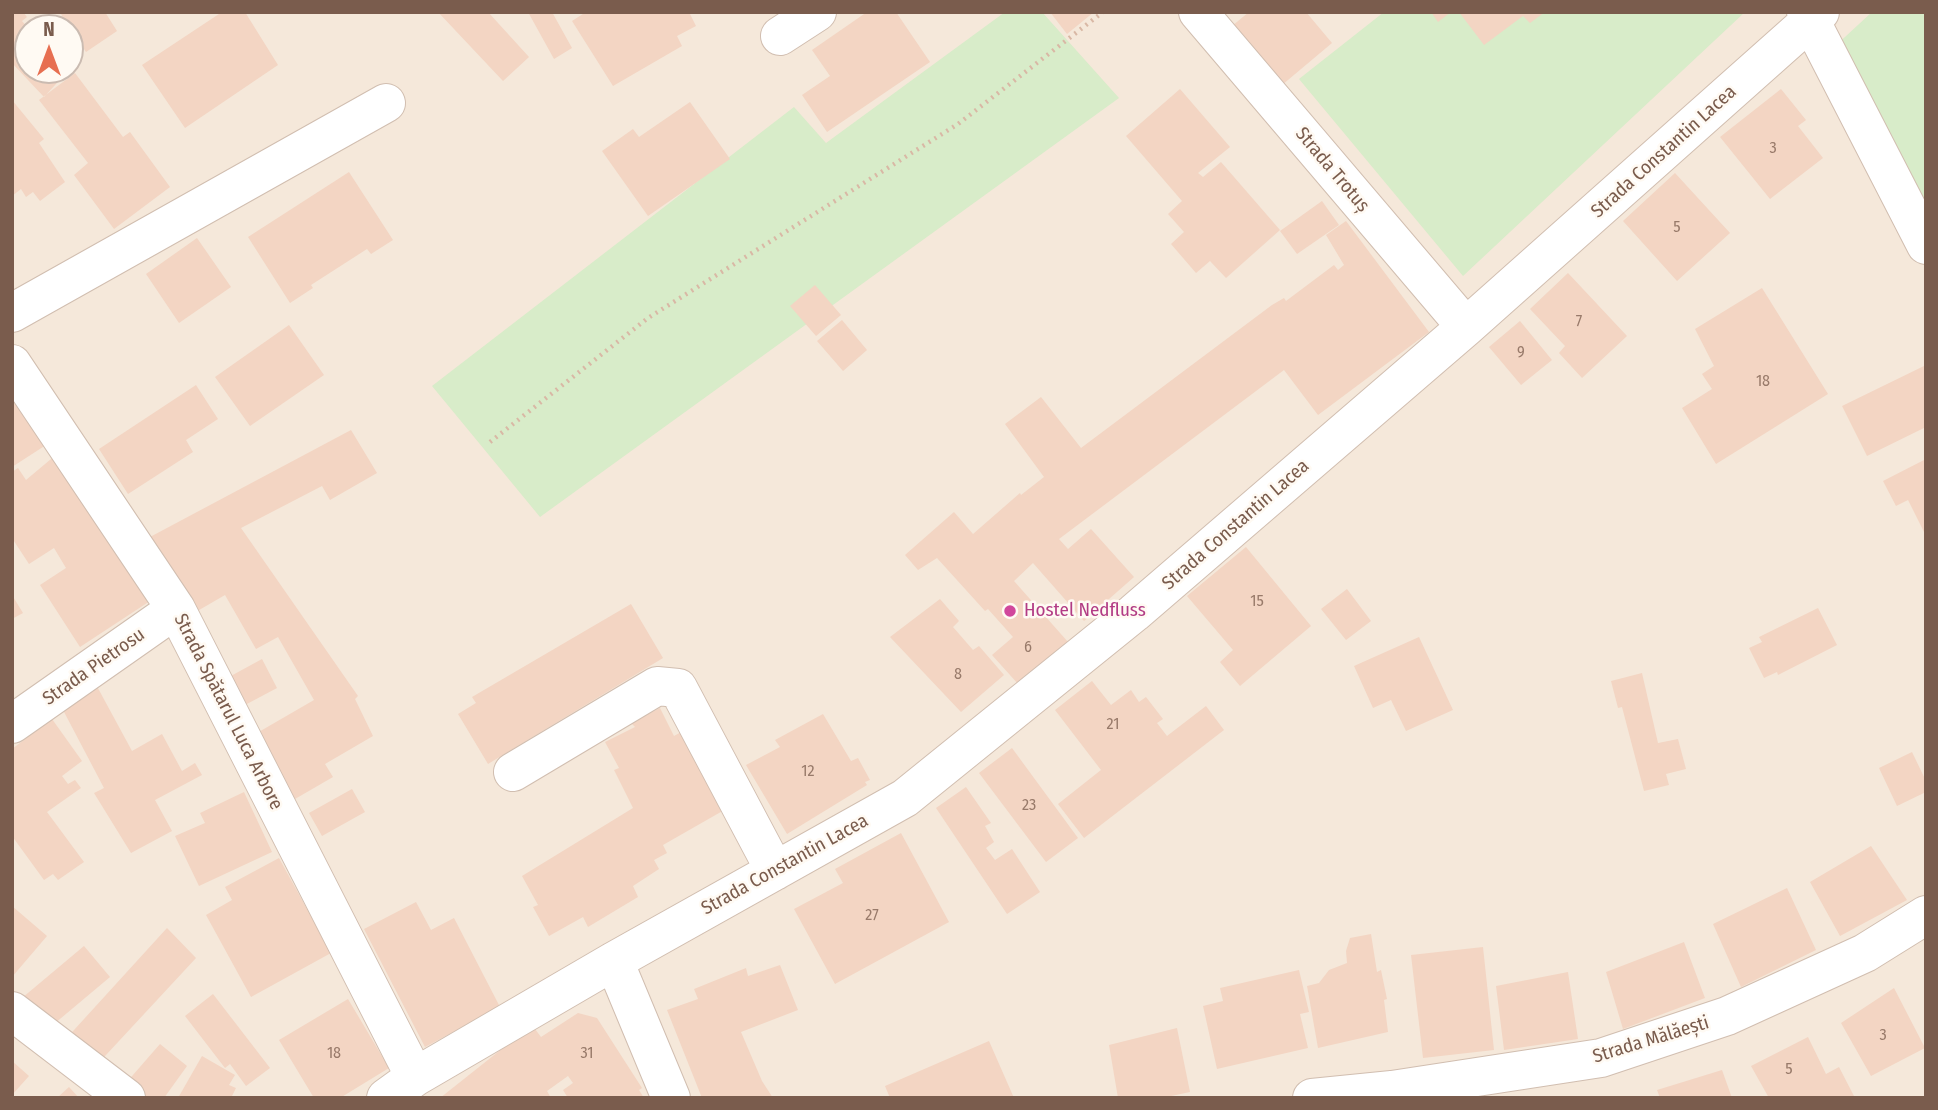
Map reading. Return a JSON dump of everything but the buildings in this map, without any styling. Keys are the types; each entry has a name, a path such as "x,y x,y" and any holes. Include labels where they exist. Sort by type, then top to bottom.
{"street":[{"path":"780,36 817,12"},
{"name":"Strada Trotuș","path":"1198,12 1466,327"},
{"path":"1812,15 1926,245"},
{"name":"Strada Constantin Lacea","path":"401,1087 614,961 905,798 1134,613 1466,327 1812,15"},
{"path":"12,313 386,103"},
{"name":"Strada Spătarul Luca Arbore","path":"12,364 176,609 401,1087"},
{"name":"Strada Pietrosu","path":"12,724 176,609"},
{"path":"513,772 657,685 678,688 775,871"},
{"name":"Strada Mălăești","path":"1312,1098 1392,1090 1601,1058 1727,1016 1865,953 1926,915"},
{"path":"614,961 671,1098"},
{"path":"12,1011 126,1098"}],"path":[{"path":"490,442 648,318 958,124 1104,12"}],"shaded area":[{"path":"12,12 1926,12 1926,1098 12,1098"}],"green space":[{"path":"1005,12 1042,12 1119,98 540,517 432,386 794,107 826,143"},
{"path":"1384,12 1745,12 1463,276 1299,79"},
{"path":"1872,12 1926,12 1926,223 1832,49"}],"place":[{"name":"Hostel Nedfluss","path":"1010,611"}]}
